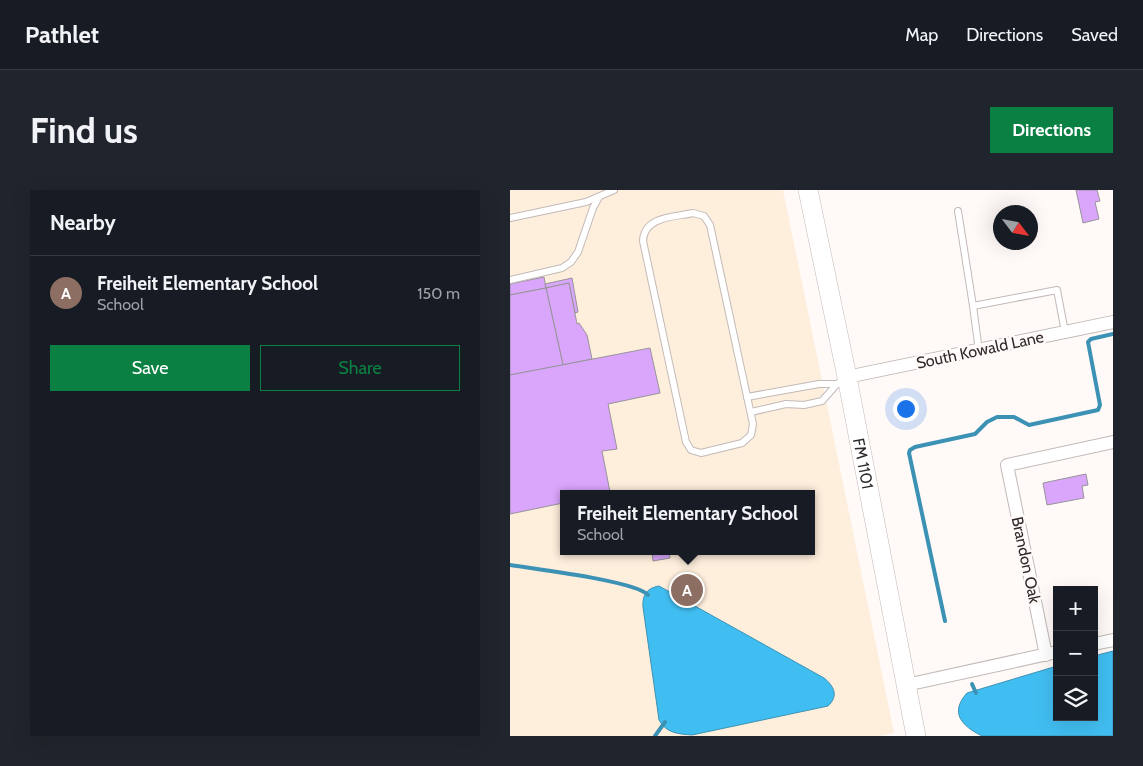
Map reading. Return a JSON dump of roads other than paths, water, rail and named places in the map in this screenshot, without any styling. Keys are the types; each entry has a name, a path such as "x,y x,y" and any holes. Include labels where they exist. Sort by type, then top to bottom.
{"main road":[{"name":"FM 1101","path":"808,190 842,381 916,736"}],"street":[{"name":"South Kowald Lane","path":"842,381 1113,322"},
{"name":"Brandon Oak","path":"1051,654 1007,465 1113,442"},
{"path":"1098,643 1113,640"},
{"path":"906,685 1051,654"}],"lane":[{"path":"510,218 579,203 614,190"},
{"path":"510,280 562,268 571,262 578,252 592,208 599,197"},
{"path":"958,211 979,351"},
{"path":"693,213 699,214 708,220 747,397 753,430 748,439 742,443 701,453 688,446 643,241 646,230 655,221 693,213"},
{"path":"973,306 1057,290 1065,332"},
{"path":"747,397 842,381"},
{"path":"751,412 786,404 804,405 822,400 842,381"}],"water":[{"path":"659,586 824,678 833,688 833,699 828,706 692,735 677,733 665,728 659,720 643,607 643,599 648,590"},
{"path":"1113,651 1113,736 982,736 969,728 960,718 959,707 967,693 1053,667 1053,721 1098,721 1098,655"}],"waterway":[{"path":"945,621 909,453 910,450 915,447 975,434 987,422 997,417 1014,417 1029,425 1098,410 1100,405 1088,342 1091,339 1113,334"},
{"path":"510,565 605,580 640,590 648,595"},
{"path":"972,684 976,693"},
{"path":"655,736 665,722"}],"place":[{"name":"Freiheit Elementary School","path":"687,590"}]}
